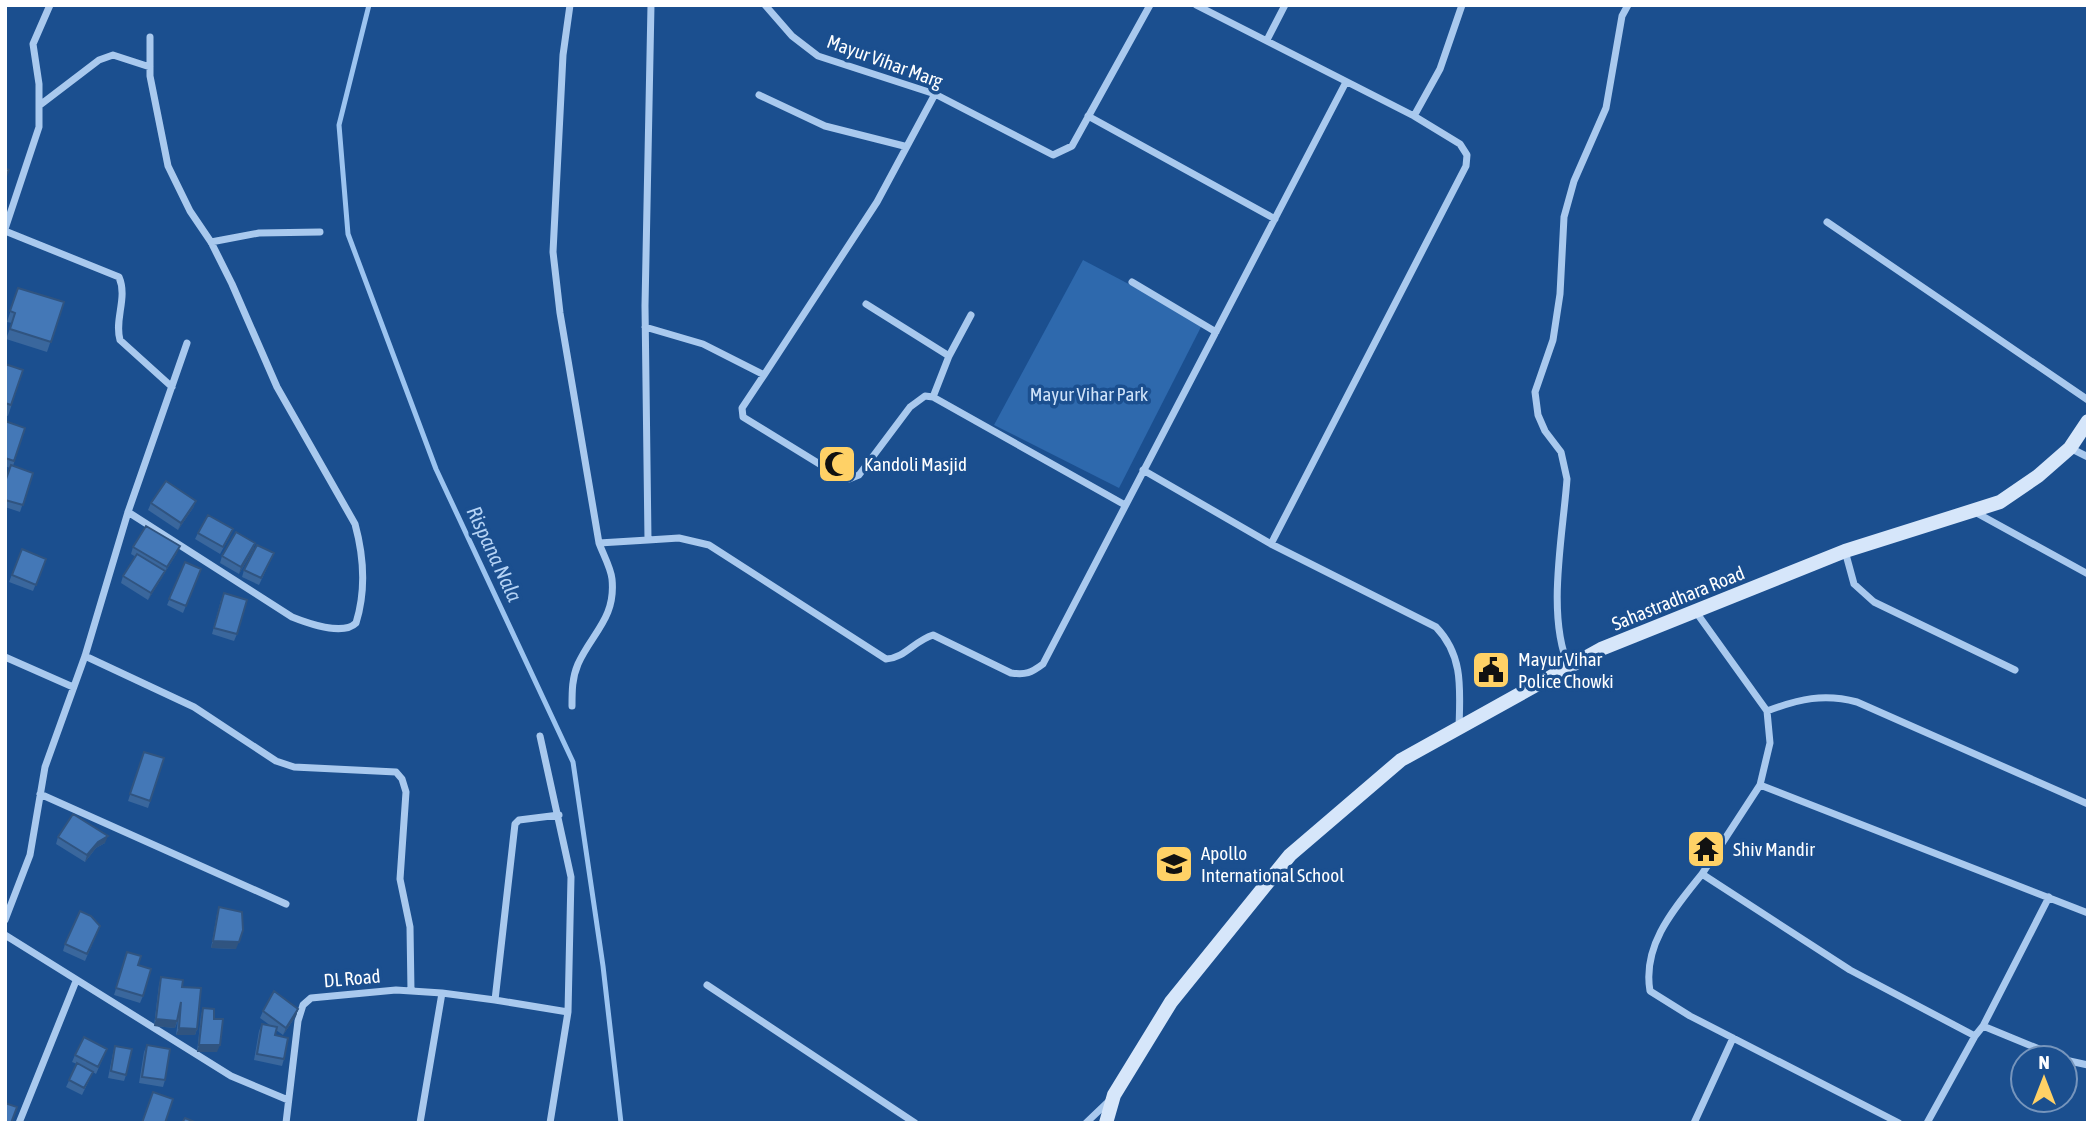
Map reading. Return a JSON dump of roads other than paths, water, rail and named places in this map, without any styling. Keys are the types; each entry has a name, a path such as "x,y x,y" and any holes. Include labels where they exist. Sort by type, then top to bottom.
{"main road":[{"name":"Sahastradhara Road","path":"1106,1123 1114,1095 1171,1002 1290,855 1401,760 1601,649 1845,551 2000,502 2038,476 2070,448 2088,421"}],"street":[{"path":"50,5 33,44 40,105 39,127 5,230 119,277 122,291 117,330 120,340 172,387"},
{"path":"570,5 563,55 553,252 562,325 599,543 612,578 610,606 600,631 579,662 572,684 572,706"},
{"path":"648,540 645,327 651,5"},
{"name":"Mayur Vihar Marg","path":"765,5 792,36 818,55 935,94 1042,152 1053,155 1072,146 1088,116"},
{"path":"1150,5 1088,116 1275,219"},
{"path":"1196,5 1414,116 1460,144 1467,155 1466,166 1270,544"},
{"path":"1267,40 1285,5"},
{"path":"1414,116 1440,69 1462,5"},
{"path":"1569,667 1560,647 1557,623 1567,479 1565,462 1538,415 1535,392 1553,340 1560,295 1564,217 1574,181 1606,108 1622,16 1628,5"},
{"path":"128,512 292,617 308,623 346,628 356,623 363,582 362,548 355,524 277,387 250,320 211,242 190,211 168,166 157,122 150,67 150,37"},
{"path":"40,105 99,60 114,55 150,67"},
{"path":"599,543 679,538 709,545 886,659 898,658 921,639 933,635 1011,673 1025,675 1042,664 1346,82"},
{"path":"935,94 904,146 877,202 742,408 743,417 849,479 867,467 917,400 933,397 1125,505"},
{"path":"759,95 825,126 904,146"},
{"path":"1827,222 2088,400"},
{"path":"211,242 259,233 320,232"},
{"path":"1132,282 1216,332"},
{"path":"866,304 949,356"},
{"path":"933,397 949,356 971,315"},
{"path":"645,327 703,344 764,375"},
{"path":"5,920 28,864 46,767 85,656 128,512 187,343"},
{"path":"2070,448 2088,457"},
{"path":"1143,470 1270,544 1436,627 1449,641 1456,654 1460,678 1459,728"},
{"path":"1973,511 2088,574"},
{"path":"1845,551 1854,584 1874,602 2015,670"},
{"path":"1696,612 1767,710 1770,743 1759,785 1702,874 1676,906 1652,949 1647,971 1650,991 1666,1003 1899,1123"},
{"path":"85,656 194,708 276,761 294,767 396,772 402,779 406,792 400,879 410,927 411,991"},
{"path":"5,657 73,687"},
{"path":"1767,710 1818,696 1857,702 2088,804"},
{"path":"540,737 559,815 570,877 568,1013 550,1123"},
{"path":"1759,785 2088,913"},
{"path":"40,794 286,904"},
{"path":"495,1000 515,824 519,821 559,815"},
{"path":"1702,874 1850,970 1975,1036"},
{"path":"1927,1123 1983,1026 2049,897"},
{"path":"5,935 231,1076 288,1100"},
{"path":"19,1123 76,981"},
{"path":"706,985 915,1123"},
{"name":"DL Road","path":"286,1123 303,1005 311,998 411,991 495,1000 568,1013"},
{"path":"420,1123 442,993"},
{"path":"1983,1026 2027,1044"},
{"path":"1694,1123 1733,1038"},
{"path":"1086,1123 1114,1095"}],"waterway":[{"name":"Rispana Nala","path":"369,5 339,125 348,234 436,469 573,762 603,966 621,1123"}],"place":[{"name":"Kandoli Masjid","path":"837,464"},
{"name":"Mayur Vihar Police Chowki","path":"1491,670"},
{"name":"Shiv Mandir","path":"1706,849"},
{"name":"Apollo International School","path":"1174,864"}],"park label":[{"name":"Mayur Vihar Park","path":"1089,394"}]}
